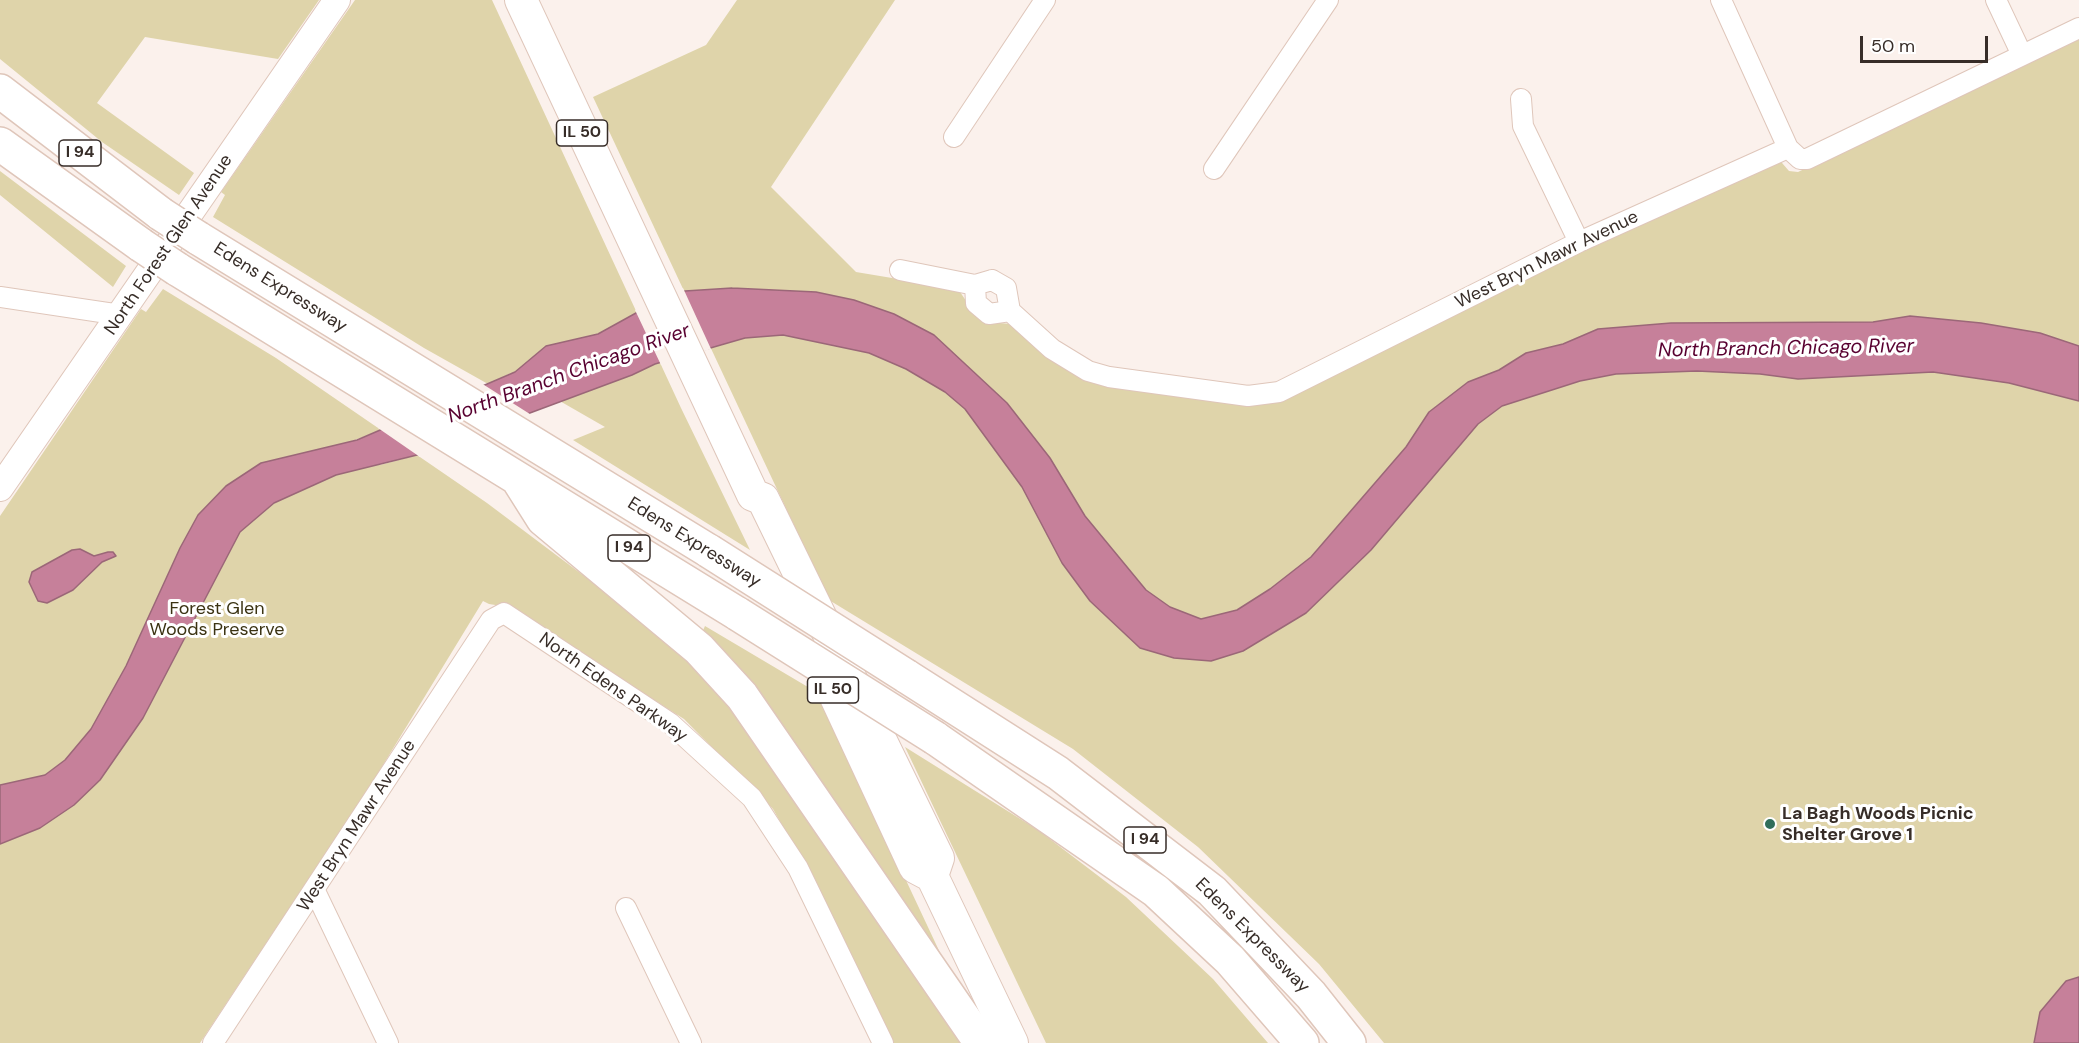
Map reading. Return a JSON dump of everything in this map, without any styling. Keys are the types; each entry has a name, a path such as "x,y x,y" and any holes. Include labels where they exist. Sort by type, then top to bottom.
{"highway":[{"name":"Edens Expressway","path":"0,91 161,214 198,238 709,551 1058,773 1212,891 1311,995 1349,1043"},
{"name":"Edens Expressway","path":"0,144 177,269 935,738 1156,891 1230,960 1302,1043"},
{"path":"519,481 543,519 699,649 742,696 981,1043"}],"main road":[{"name":"IL 50","path":"521,0 753,495 763,499 938,858 932,876 1012,1043"}],"street":[{"name":"North Forest Glen Avenue","path":"0,488 337,0"},
{"path":"954,137 1045,0"},
{"path":"1214,169 1328,0"},
{"path":"1720,0 1788,148 1800,159 1817,156 2079,28"},
{"path":"1996,0 2022,55"},
{"path":"1521,99 1523,126 1579,242"},
{"name":"West Bryn Mawr Avenue","path":"900,270 975,285 992,280 1002,284 1008,293 1010,311 1052,349 1088,371 1109,377 1248,396 1279,392 1579,242 1788,148"},
{"path":"975,285 976,303 983,312 995,314 1010,311"},
{"path":"0,297 121,315"},
{"name":"West Bryn Mawr Avenue","path":"213,1043 491,620 504,613"},
{"name":"North Edens Parkway","path":"504,613 670,723 752,798 798,868 883,1043"},
{"path":"315,891 388,1043"},
{"path":"626,909 691,1043"}],"green space":[{"path":"0,0 319,0 278,59 145,37 97,103 194,173 179,195 102,142 0,59"},
{"path":"355,0 492,0 681,408 750,550 573,440 605,427 511,373 488,384 424,348 213,217 225,195 221,192"},
{"path":"737,0 895,0 771,187 856,272 958,289 977,317 988,322 1011,324 1063,367 1264,403 1776,156 1789,171 1798,172 2079,37 2079,1043 1384,1043 1319,964 1198,847 1073,749 829,600 593,97 706,45"},
{"path":"0,171 126,266 113,287 0,195"},
{"name":"Forest Glen Woods Preserve","path":"163,289 276,358 381,430 347,443 380,465 417,455 487,503 644,621 709,680 748,728 963,1043 892,1043 820,893 773,809 684,719 508,607 483,601 369,788 200,1043 0,1043 0,516 141,309 146,312"},
{"path":"705,626 818,693 966,1008 700,637"},
{"path":"905,747 1038,830 1126,897 1213,979 1268,1043 1046,1043"}],"water":[{"name":"North Branch Chicago River","path":"732,288 816,292 854,300 894,314 934,335 1007,403 1050,458 1085,516 1146,590 1170,607 1201,619 1237,610 1270,589 1311,557 1406,447 1429,412 1468,382 1499,370 1526,353 1563,344 1598,329 1671,323 1873,322 1910,316 1981,323 2040,333 2079,346 2079,401 2009,383 1933,372 1798,379 1760,374 1697,371 1616,374 1580,381 1502,406 1478,424 1371,550 1306,613 1243,651 1211,661 1174,658 1140,648 1090,601 1062,563 1022,487 965,409 945,392 906,369 869,353 783,335 745,338 655,364 632,375 417,455 336,475 274,503 240,532 143,718 100,780 74,805 40,828 0,844 0,785 45,775 65,760 91,729 126,666 180,548 198,515 226,486 261,463 357,440 515,372 546,346 598,334 636,313 685,291"},
{"path":"80,549 94,556 113,552 116,556 102,562 73,590 47,603 38,601 29,582 32,572 72,550"},
{"path":"2079,977 2079,1043 2034,1043 2040,1012 2066,981"}],"pier":[{"path":"683,288 711,349 661,365 635,310"},
{"path":"481,383 533,416 420,457 378,428"}],"place":[{"name":"La Bagh Woods Picnic Shelter Grove 1","path":"1770,824"}]}
